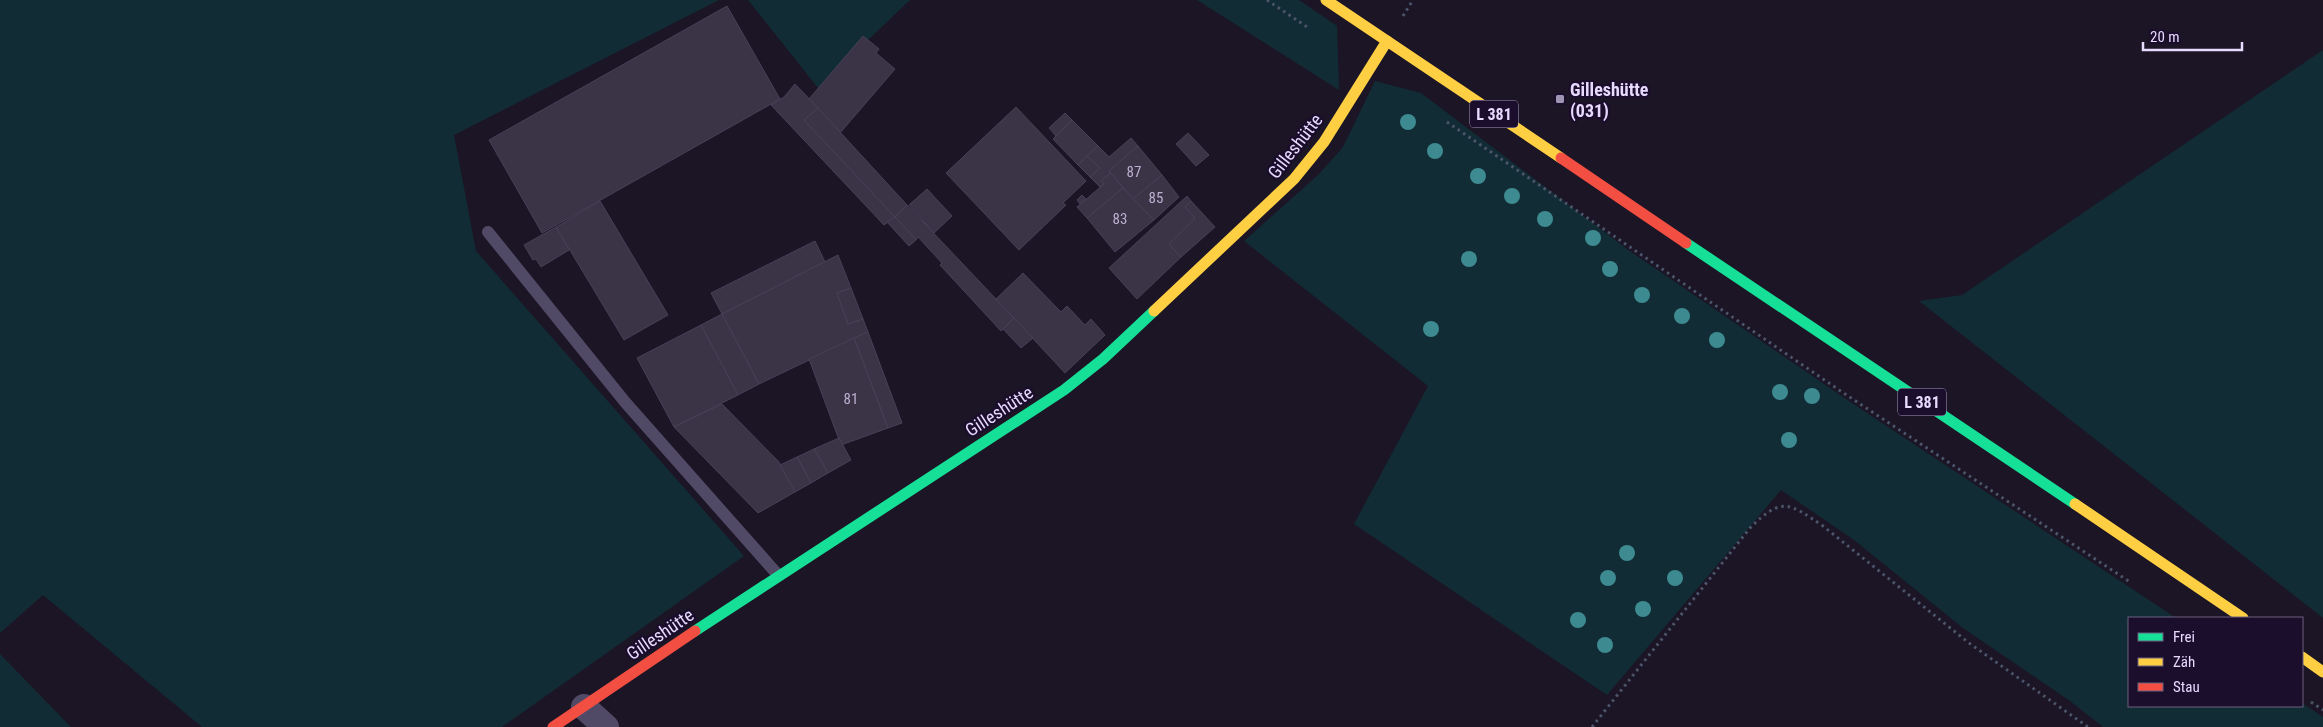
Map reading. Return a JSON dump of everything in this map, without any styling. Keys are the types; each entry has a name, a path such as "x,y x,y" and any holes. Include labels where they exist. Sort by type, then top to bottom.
{"main road":[{"name":"L 381","path":"1326,0 1616,198 2242,617"},
{"name":"Gilleshütte","path":"553,727 778,576 1064,390 1102,358 1294,179 1324,142 1387,41"},
{"path":"2303,658 2323,672"}],"street":[{"path":"584,707 606,727"}],"lane":[{"path":"488,232 626,402 778,576"}],"path":[{"path":"1267,0 1314,32"},
{"path":"1444,120 1837,388 2135,586"},
{"path":"1592,727 1750,528 1763,515 1777,507 1792,506 1822,526 1983,653 2088,727"}],"shaded area":[{"path":"0,0 719,0 454,135 476,251 744,556 502,727 202,727 43,595 0,633"},
{"path":"748,0 910,0 818,88"},
{"path":"1197,0 1299,0 1337,26 1339,90"},
{"path":"2323,50 2323,618 1919,301 1962,295"},
{"path":"1375,81 1421,93 1627,249 1849,401 2174,617 2128,617 2128,707 2303,707 2303,704 2323,717 2323,727 2103,727 2070,701 1963,628 1854,540 1781,490 1607,695 1354,524 1428,386 1244,241 1319,174 1343,147"},
{"path":"0,654 71,727 0,727"}],"building":[{"path":"727,6 780,99 542,233 489,140"},
{"path":"863,36 879,49 876,53 895,69 840,133 809,99"},
{"path":"795,84 818,108 804,120 895,217 884,225 771,105 784,97"},
{"path":"1016,107 1086,181 1063,203 1066,205 1019,250 946,173"},
{"path":"818,108 907,205 895,217 804,120"},
{"path":"1065,113 1072,120 1056,136 1049,128"},
{"path":"1072,120 1098,146 1078,165 1053,139"},
{"path":"1188,133 1209,155 1196,166 1176,144"},
{"path":"1131,138 1138,146 1109,171 1111,173 1101,181 1104,184 1100,187 1090,177 1100,168 1087,156 1098,146 1109,157"},
{"path":"1138,146 1162,175 1133,199 1109,171"},
{"path":"1087,156 1100,168 1090,177 1078,165"},
{"path":"1111,173 1123,188 1087,218 1077,207 1104,184 1101,181"},
{"path":"1162,175 1179,197 1154,220 1133,199"},
{"path":"1123,188 1154,220 1115,252 1087,218"},
{"path":"927,189 952,216 934,233 909,205"},
{"path":"1082,195 1086,199 1080,204 1077,200"},
{"path":"1187,196 1191,201 1185,207 1195,218 1169,244 1181,257 1137,299 1109,268"},
{"path":"600,201 668,315 624,340 556,227"},
{"path":"1191,201 1215,227 1181,257 1169,244 1195,218 1185,207"},
{"path":"907,205 1014,318 1001,331 940,265 942,263 918,237 916,240 895,217"},
{"path":"895,217 916,240 909,246 887,222"},
{"path":"556,227 569,250 541,267 536,259 533,260 524,245"},
{"path":"815,241 825,262 722,314 711,293"},
{"path":"838,255 851,288 837,293 848,324 863,319 868,332 759,384 722,314"},
{"path":"1023,273 1061,312 1067,306 1085,325 1091,319 1105,335 1065,373 996,299"},
{"path":"851,288 863,319 848,324 837,293"},
{"path":"722,314 759,384 738,395 701,325"},
{"path":"1014,318 1033,338 1021,348 1003,329"},
{"path":"701,325 738,395 674,427 637,358"},
{"path":"868,332 902,423 888,428 854,338"},
{"path":"854,338 888,428 841,445 809,359"},
{"path":"722,404 779,462 795,492 758,513 674,427"},
{"path":"839,438 851,460 828,473 814,449"},
{"path":"814,449 828,473 811,483 797,457"},
{"path":"797,457 811,483 795,492 780,465"}],"traffic: fast":[{"path":"1686,243 2075,504"},
{"path":"695,631 1064,390 1103,359 1154,311"}],"traffic: slow":[{"path":"1326,0 1561,158"},
{"path":"1154,311 1294,179 1324,142 1387,41"},
{"path":"2075,504 2242,617"},
{"path":"2303,658 2323,672"}],"traffic: jam":[{"path":"1561,158 1686,243"},
{"path":"553,727 695,631"}],"place":[{"name":"Gilleshütte (031)","path":"1560,99"}]}
